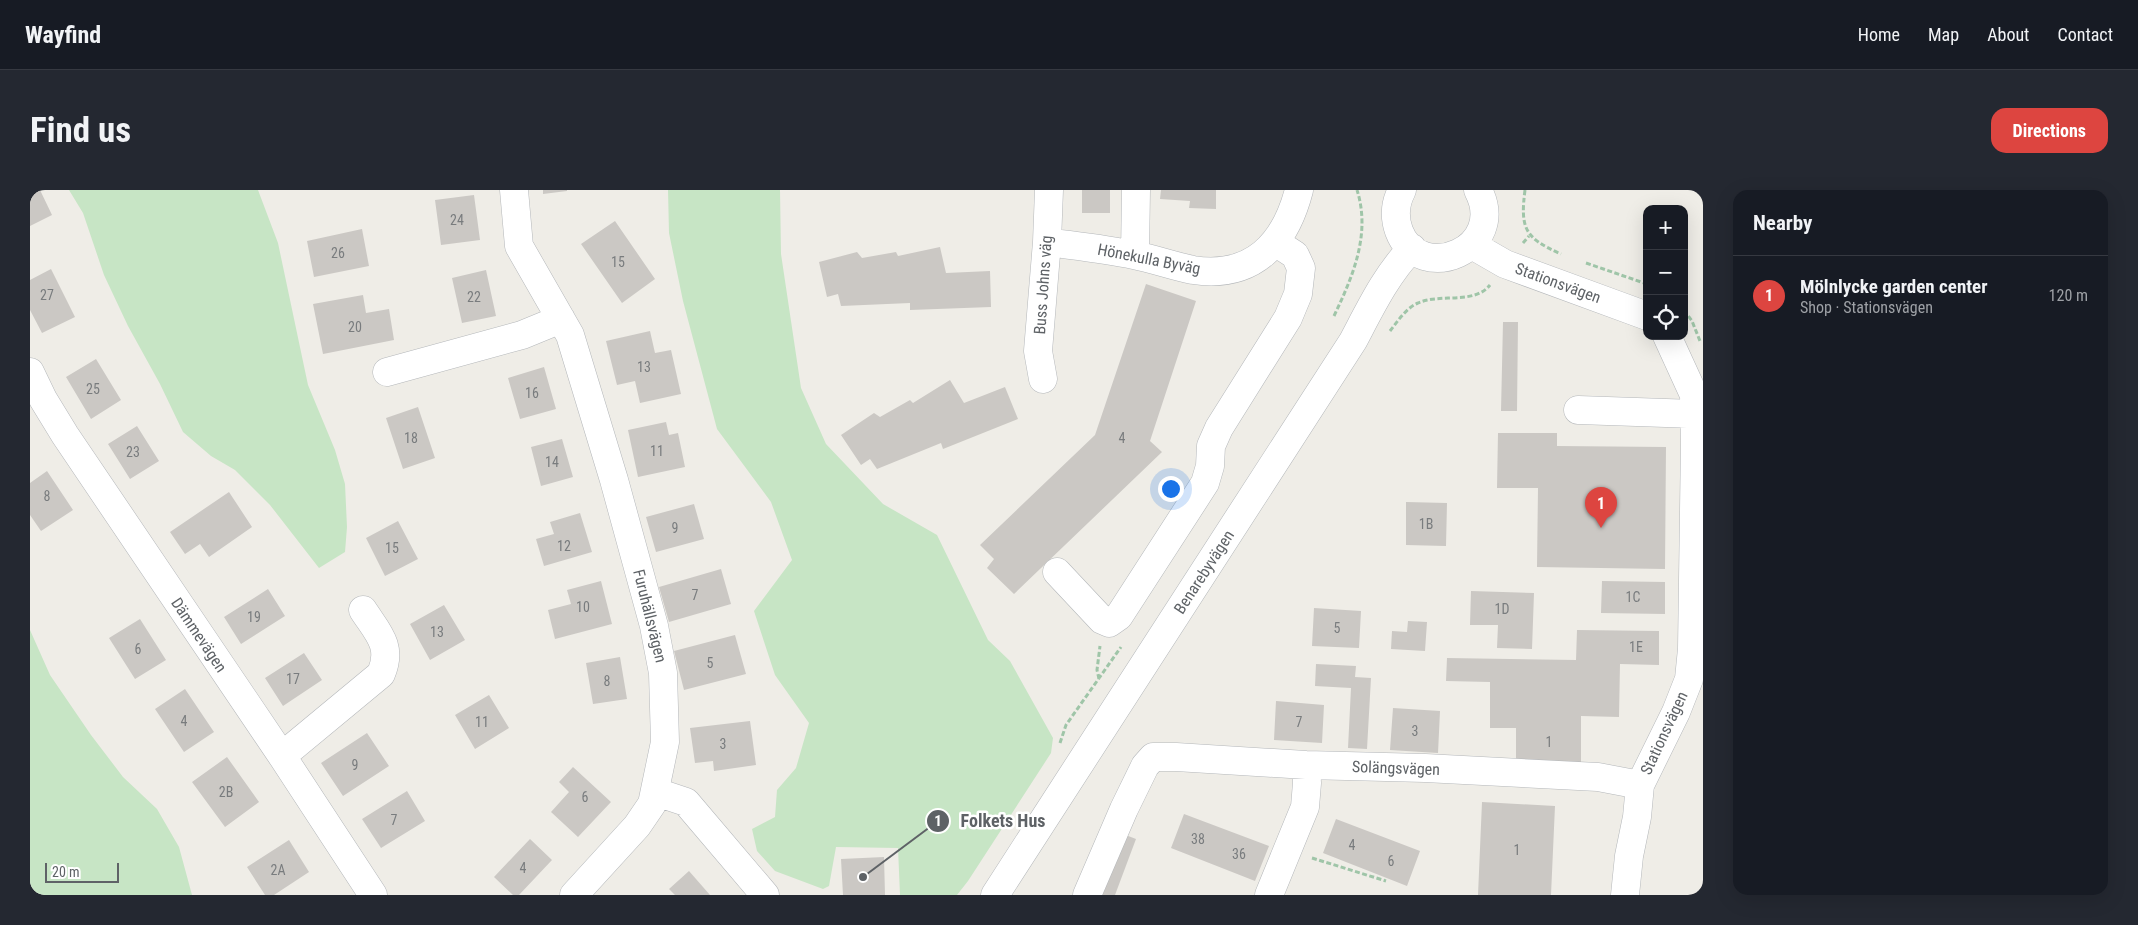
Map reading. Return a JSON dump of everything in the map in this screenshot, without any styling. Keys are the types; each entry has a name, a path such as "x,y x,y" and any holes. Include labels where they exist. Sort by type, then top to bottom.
{"street":[{"name":"Furuhällsvägen","path":"514,190 519,246 570,335 614,480 654,626 663,673 665,742 652,804 638,826 574,895"},
{"name":"Buss Johns väg","path":"1043,379 1038,351 1047,242 1049,190"},
{"path":"1135,256 1136,190"},
{"name":"Hönekulla Byväg","path":"1047,242 1135,256 1194,270 1239,269 1256,259 1275,242 1294,208 1299,190"},
{"path":"1402,190 1398,199 1396,217 1400,234 1412,248 1426,256 1443,258 1458,254 1472,245 1482,230 1484,204 1478,190"},
{"path":"1056,572 1102,620 1109,623 1119,616 1205,483 1210,466 1211,446 1218,428 1288,318 1298,294 1301,268 1294,256 1275,242"},
{"name":"Stationsvägen","path":"1472,245 1505,264 1643,315"},
{"name":"Benarebyvägen","path":"995,895 1353,341 1375,298 1401,259 1412,248"},
{"path":"387,372 522,335 561,319"},
{"name":"Stationsvägen","path":"1625,895 1640,785 1676,712 1689,679 1692,649 1694,395 1669,340"},
{"name":"Dämmevägen","path":"30,372 43,399 65,435 282,756 373,895"},
{"path":"1578,410 1694,414"},
{"path":"282,756 381,674 386,661 386,646 363,610"},
{"name":"Solängsvägen","path":"1087,895 1124,809 1146,766 1153,757 1598,777 1640,785"},
{"path":"1270,895 1305,807 1306,765"},
{"path":"656,792 686,802 765,895"}],"path":[{"path":"1525,190 1522,209 1529,236 1543,246 1566,257"},
{"path":"1388,334 1404,313 1417,303 1431,299 1470,296 1484,292 1529,236"},
{"path":"1582,262 1643,283"},
{"path":"1099,680 1097,670 1098,650 1109,623"},
{"path":"1289,850 1386,881"}],"green space":[{"path":"69,190 258,190 278,243 308,385 335,450 345,484 347,527 345,552 319,568 270,505 235,470 211,456 183,432 160,384 128,326 104,275 83,213"},
{"path":"668,190 780,190 781,254 801,388 826,444 883,504 937,535 988,640 1010,661 1053,738 1051,753 957,895 900,895 898,848 836,847 829,886 823,889 775,871 757,851 752,829 775,817 777,790 796,768 809,723 775,675 754,611 792,560 771,502 717,429 683,301 669,233"},
{"path":"30,630 50,675 91,735 123,777 157,809 179,847 192,895 30,895"}],"building":[{"path":"30,190 40,190 52,215 30,226"},
{"path":"543,190 567,190 567,191 543,194"},
{"path":"1082,190 1110,190 1110,213 1082,213"},
{"path":"1161,190 1216,190 1216,209 1189,208 1190,201 1160,199"},
{"path":"474,195 480,240 441,245 435,200"},
{"path":"615,221 655,279 622,303 581,244"},
{"path":"362,229 369,266 314,277 307,241"},
{"path":"940,247 946,273 990,271 991,307 910,310 910,303 841,306 838,294 827,297 819,262 857,252 862,258 896,252 898,256"},
{"path":"51,269 75,317 42,333 30,310 30,280"},
{"path":"486,270 496,316 462,323 452,278"},
{"path":"1146,284 1196,301 1150,441 1162,452 1014,594 987,568 994,559 980,545 1095,435"},
{"path":"363,295 366,313 389,309 394,340 323,354 313,304"},
{"path":"1503,322 1518,322 1517,411 1501,411"},
{"path":"650,331 655,353 671,350 681,394 640,403 635,381 617,385 606,341"},
{"path":"96,359 121,400 91,419 66,377"},
{"path":"544,367 556,409 520,419 508,378"},
{"path":"950,380 964,403 1005,387 1018,419 943,449 941,443 877,469 870,459 861,465 841,435 874,413 880,417 910,400 913,403"},
{"path":"418,407 435,458 403,469 386,418"},
{"path":"666,422 669,435 678,433 685,467 638,477 628,430"},
{"path":"137,426 159,461 130,479 108,444"},
{"path":"1498,433 1557,433 1557,446 1666,447 1665,569 1537,567 1538,488 1497,488"},
{"path":"562,439 573,477 541,486 531,447"},
{"path":"47,471 73,510 41,531 30,515 30,483"},
{"path":"229,492 252,527 209,557 200,544 185,554 170,532"},
{"path":"1406,502 1447,503 1446,546 1406,545"},
{"path":"694,504 704,539 656,552 646,517"},
{"path":"580,513 592,552 544,566 536,539 554,534 550,522"},
{"path":"398,521 418,559 385,576 366,538"},
{"path":"721,569 731,604 669,622 659,587"},
{"path":"601,581 612,624 555,639 548,610 571,604 567,590"},
{"path":"1602,581 1665,582 1665,614 1601,613"},
{"path":"268,589 285,616 241,644 224,617"},
{"path":"1471,591 1534,593 1532,649 1497,648 1498,625 1470,625"},
{"path":"444,605 465,640 430,660 410,624"},
{"path":"1314,608 1361,611 1359,648 1312,646"},
{"path":"140,619 166,660 135,679 109,638"},
{"path":"1408,621 1427,622 1425,651 1391,649 1392,631 1407,632"},
{"path":"1577,630 1659,631 1659,665 1620,664 1619,717 1581,716 1581,766 1516,765 1516,728 1490,728 1490,682 1446,681 1447,658 1576,660"},
{"path":"735,635 746,674 684,690 674,651"},
{"path":"304,653 322,680 283,706 265,678"},
{"path":"620,657 627,699 593,704 586,663"},
{"path":"1316,664 1356,666 1355,677 1371,678 1367,749 1348,748 1351,688 1315,686"},
{"path":"185,689 214,732 184,752 155,709"},
{"path":"489,695 509,728 475,749 455,715"},
{"path":"1276,701 1324,705 1322,743 1274,740"},
{"path":"1393,708 1440,711 1438,753 1390,750"},
{"path":"750,721 756,765 714,771 713,761 695,763 690,728"},
{"path":"367,733 389,766 343,796 321,763"},
{"path":"227,757 259,802 225,827 192,782"},
{"path":"573,767 611,802 578,837 551,812 569,792 559,782"},
{"path":"407,791 425,821 381,848 362,819"},
{"path":"1482,802 1555,806 1551,895 1478,895"},
{"path":"1184,814 1269,846 1255,881 1171,848"},
{"path":"1336,819 1420,851 1407,886 1323,853"},
{"path":"1118,832 1136,839 1115,895 1094,895"},
{"path":"530,839 552,860 519,895 513,895 494,877"},
{"path":"289,840 309,872 274,895 265,895 247,867"},
{"path":"884,857 885,895 843,895 841,859"},
{"path":"689,871 710,895 675,895 669,889"}],"place":[{"name":"Mölnlycke garden center","path":"1601,528"},
{"name":"Folkets Hus","path":"863,877"}]}
